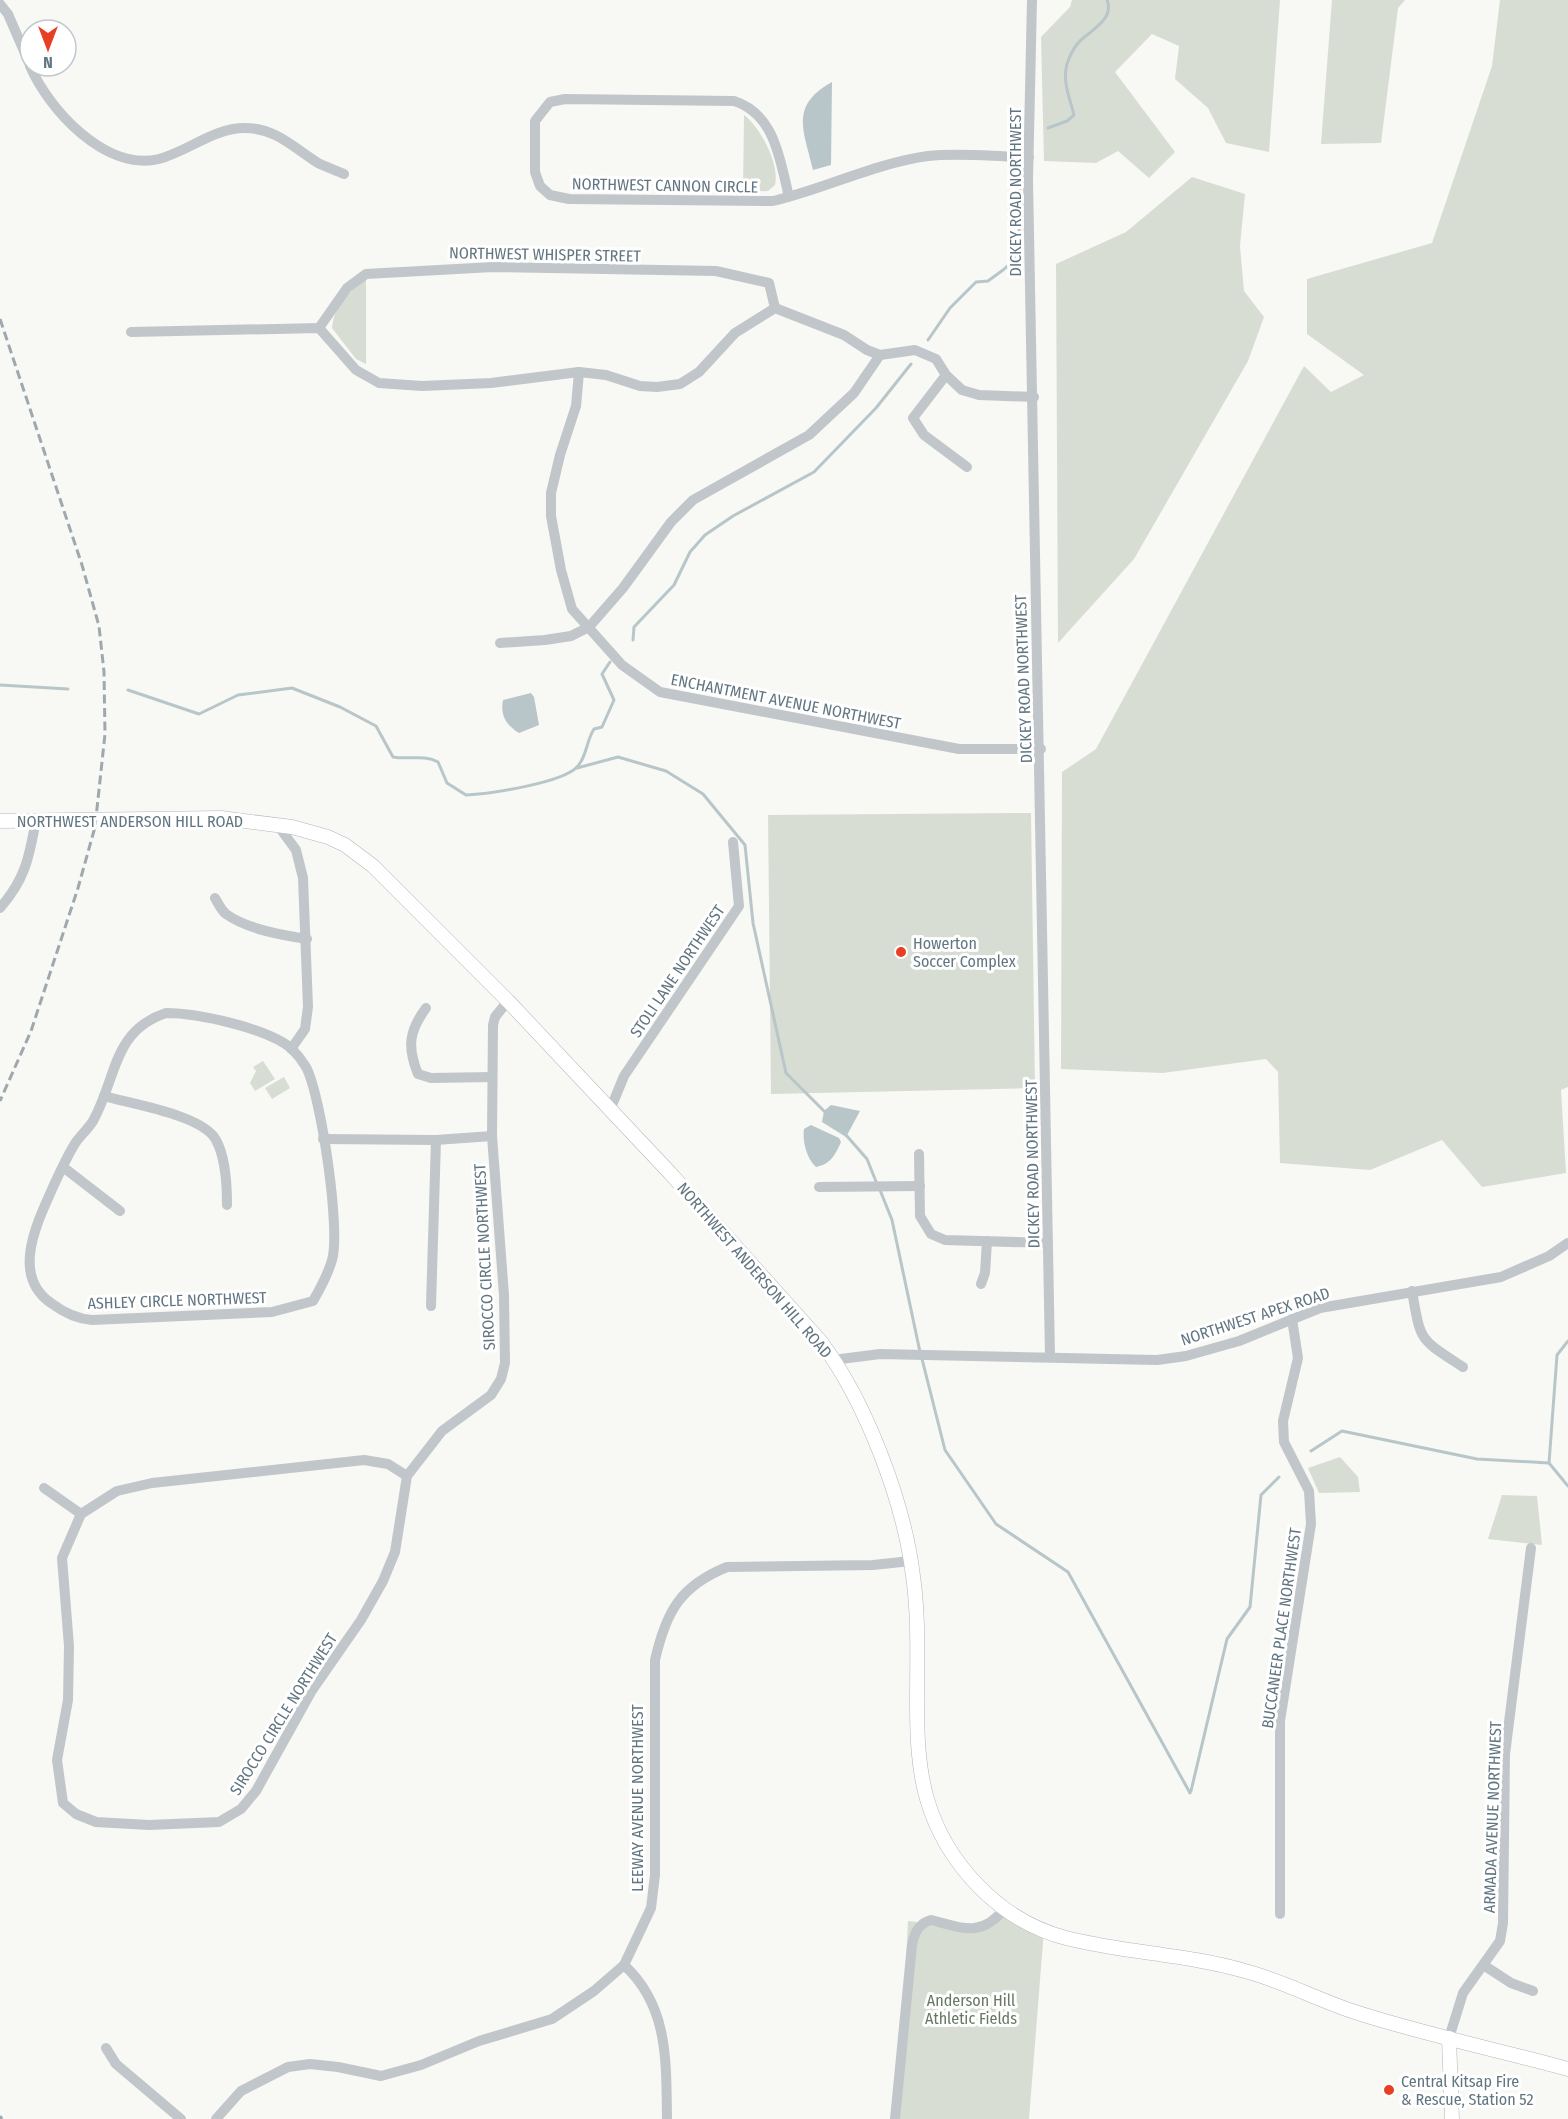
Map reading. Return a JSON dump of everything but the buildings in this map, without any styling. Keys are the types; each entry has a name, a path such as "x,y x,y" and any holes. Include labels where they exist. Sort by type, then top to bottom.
{"main road":[{"name":"NORTHWEST ANDERSON HILL ROAD","path":"0,821 221,818 277,824 328,837 364,858 508,1001 670,1173 816,1336 848,1386 887,1473 911,1561 917,1617 920,1758 927,1801 940,1830 962,1866 982,1890 1031,1924 1068,1939 1248,1971 1354,2012 1568,2069"},
{"path":"1449,2038 1452,2119"}],"street":[{"name":"DICKEY ROAD NORTHWEST","path":"1032,0 1029,157 1034,397 1033,507 1041,749 1050,1356"},
{"path":"0,4 8,14 18,38"},
{"path":"35,78 70,125 107,150 127,159 159,159 190,147 210,135 245,128 278,135 319,163 344,174"},
{"name":"NORTHWEST CANNON CIRCLE","path":"789,197 771,132 761,116 747,105 734,101 565,99 550,102 536,121 536,172 540,186 550,195 569,199 763,201 789,197 929,156 1029,157"},
{"name":"NORTHWEST WHISPER STREET","path":"319,328 347,288 366,274 441,268 716,271 769,283 775,308"},
{"path":"131,332 319,328 356,370 379,383 422,386 491,383 579,372 606,375 640,386 680,384 699,372 735,333 775,308 844,335 880,355 915,350 936,359 946,375 962,390 979,395 1034,397"},
{"path":"500,643 571,636 589,627 611,604 671,522 693,500 809,435 854,393 880,355"},
{"name":"ENCHANTMENT AVENUE NORTHWEST","path":"579,372 576,406 560,455 551,493 551,516 572,609 622,665 660,692 959,749 1041,749"},
{"path":"946,375 913,418 924,435 967,467"},
{"path":"0,908 19,886 29,858 36,820"},
{"path":"277,824 296,850 303,878 307,939 308,1007 305,1029 291,1049"},
{"name":"STOLI LANE NORTHWEST","path":"610,1110 624,1076 739,906 733,842"},
{"path":"215,898 224,913 241,921 279,935 307,939"},
{"name":"SIROCCO CIRCLE NORTHWEST","path":"81,1514 62,1558 69,1646 68,1700 57,1760 63,1803 76,1814 96,1822 149,1825 219,1822 241,1809 256,1791 311,1692 361,1620 383,1581 395,1552 407,1476 442,1431 491,1395 501,1379 505,1363 504,1295 492,1136 492,1077 493,1025 495,1017 508,1001"},
{"path":"426,1008 413,1025 413,1061 418,1074 431,1078 492,1077"},
{"name":"ASHLEY CIRCLE NORTHWEST","path":"166,1013 187,1013 217,1019 251,1029 291,1049 306,1067 323,1139 332,1192 333,1260 313,1302 272,1312 92,1320 82,1319 55,1306 38,1289 32,1275 30,1246 37,1223 63,1167 75,1143 92,1122 104,1096 128,1038 139,1025 166,1013"},
{"path":"104,1096 191,1120 206,1128 216,1139 221,1154 226,1205"},
{"path":"323,1139 436,1140 492,1136"},
{"path":"431,1306 436,1140"},
{"path":"919,1154 921,1216 931,1234 945,1240 1048,1243"},
{"path":"63,1167 120,1211"},
{"path":"819,1187 920,1186"},
{"path":"981,1284 985,1273 987,1241"},
{"name":"NORTHWEST APEX ROAD","path":"833,1360 880,1354 1156,1360 1186,1356 1239,1341 1320,1308 1501,1276 1549,1256 1568,1243"},
{"path":"1412,1291 1419,1330 1424,1340 1463,1367"},
{"name":"BUCCANEER PLACE NORTHWEST","path":"1280,1914 1280,1721 1311,1524 1310,1491 1284,1442 1283,1421 1298,1358 1292,1319"},
{"path":"44,1488 81,1514 117,1491 174,1481 364,1460 388,1464 407,1476"},
{"name":"ARMADA AVENUE NORTHWEST","path":"1449,2038 1463,1993 1485,1966 1500,1941 1503,1923 1505,1754 1531,1548"},
{"name":"LEEWAY AVENUE NORTHWEST","path":"216,2119 241,2091 288,2067 310,2064 381,2076 421,2065 479,2041 552,2019 594,1991 624,1965 651,1908 655,1875 655,1660 662,1629 672,1609 691,1585 727,1567 873,1565 911,1561"},
{"path":"895,2119 915,1933 922,1924 931,1920 943,1925 982,1928 992,1923 1005,1908"},
{"path":"624,1965 640,1980 664,2035 667,2119"},
{"path":"1485,1966 1511,1983 1533,1991"},
{"path":"106,2048 116,2064 181,2119"}],"green space":[{"path":"1072,0 1280,0 1269,152 1226,143 1208,108 1175,79 1179,46 1152,34 1115,72 1175,152 1149,178 1118,151 1096,163 1044,161 1041,37 1070,7"},
{"path":"1332,0 1405,0 1398,8 1381,143 1321,144"},
{"path":"1500,0 1568,0 1568,1087 1561,1090 1566,1173 1482,1187 1442,1140 1370,1170 1280,1163 1278,1072 1266,1059 1163,1073 1061,1069 1062,772 1096,749 1304,366 1331,392 1364,375 1307,334 1307,279 1432,243 1492,66"},
{"path":"744,115 762,137 772,157 776,176 775,185 768,191 743,192"},
{"path":"1192,177 1245,194 1240,246 1244,291 1264,317 1248,361 1134,559 1058,643 1056,264 1126,232"},
{"path":"366,279 366,364 356,359 332,328 339,306 348,294"},
{"name":"Howerton Soccer Complex","path":"1031,813 1035,1088 771,1094 768,815"},
{"path":"263,1061 275,1079 255,1091 250,1083 256,1071 253,1067"},
{"path":"284,1077 290,1088 272,1099 265,1088"},
{"path":"1340,1457 1358,1477 1360,1492 1319,1493 1308,1468"},
{"path":"1502,1495 1537,1496 1542,1545 1488,1539"},
{"name":"Anderson Hill Athletic Fields","path":"1005,1908 1044,1930 1029,2119 899,2119 908,1921 976,1928"}],"shaded area":[{"path":"832,82 831,165 813,170 804,131 805,110 818,91"},
{"path":"531,693 534,697 539,725 519,733 505,719 502,710 503,700"},
{"path":"831,1105 860,1111 846,1137 822,1122 824,1111"},
{"path":"811,1125 839,1138 841,1142 832,1158 816,1167 808,1155 804,1139 804,1129"}],"waterway":[{"path":"1048,128 1067,121 1074,115 1066,83 1067,64 1078,43 1104,19 1109,7 1107,0"},
{"path":"928,340 950,308 976,282 988,281 1013,261 1019,248 1020,162"},
{"path":"633,640 634,627 674,585 690,552 705,535 733,516 814,472 876,408 911,364"},
{"path":"128,690 199,714 238,695 292,688 340,707 376,726 393,757 427,758 438,762 447,783 466,795 541,783 569,773 577,767 583,759 591,734 594,729 602,727 614,700 602,674 610,662"},
{"path":"0,685 68,689"},
{"path":"577,768 618,757 666,771 703,794 745,845 753,923 786,1073 825,1112"},
{"path":"846,1135 867,1159 877,1184"},
{"path":"880,1190 892,1220 920,1352"},
{"path":"1568,1341 1557,1355 1549,1463 1568,1486"},
{"path":"922,1359 945,1450 996,1524 1068,1572 1190,1793"},
{"path":"1311,1451 1342,1431 1477,1459 1549,1463"},
{"path":"1191,1791 1227,1639 1250,1607 1261,1495 1279,1477"}],"railway":[{"path":"0,319 82,565 99,626 104,672 105,734 95,827 78,888 31,1031 0,1101"}],"place":[{"name":"Howerton Soccer Complex","path":"901,952"},
{"name":"Central Kitsap Fire & Rescue, Station 52","path":"1389,2090"}]}
